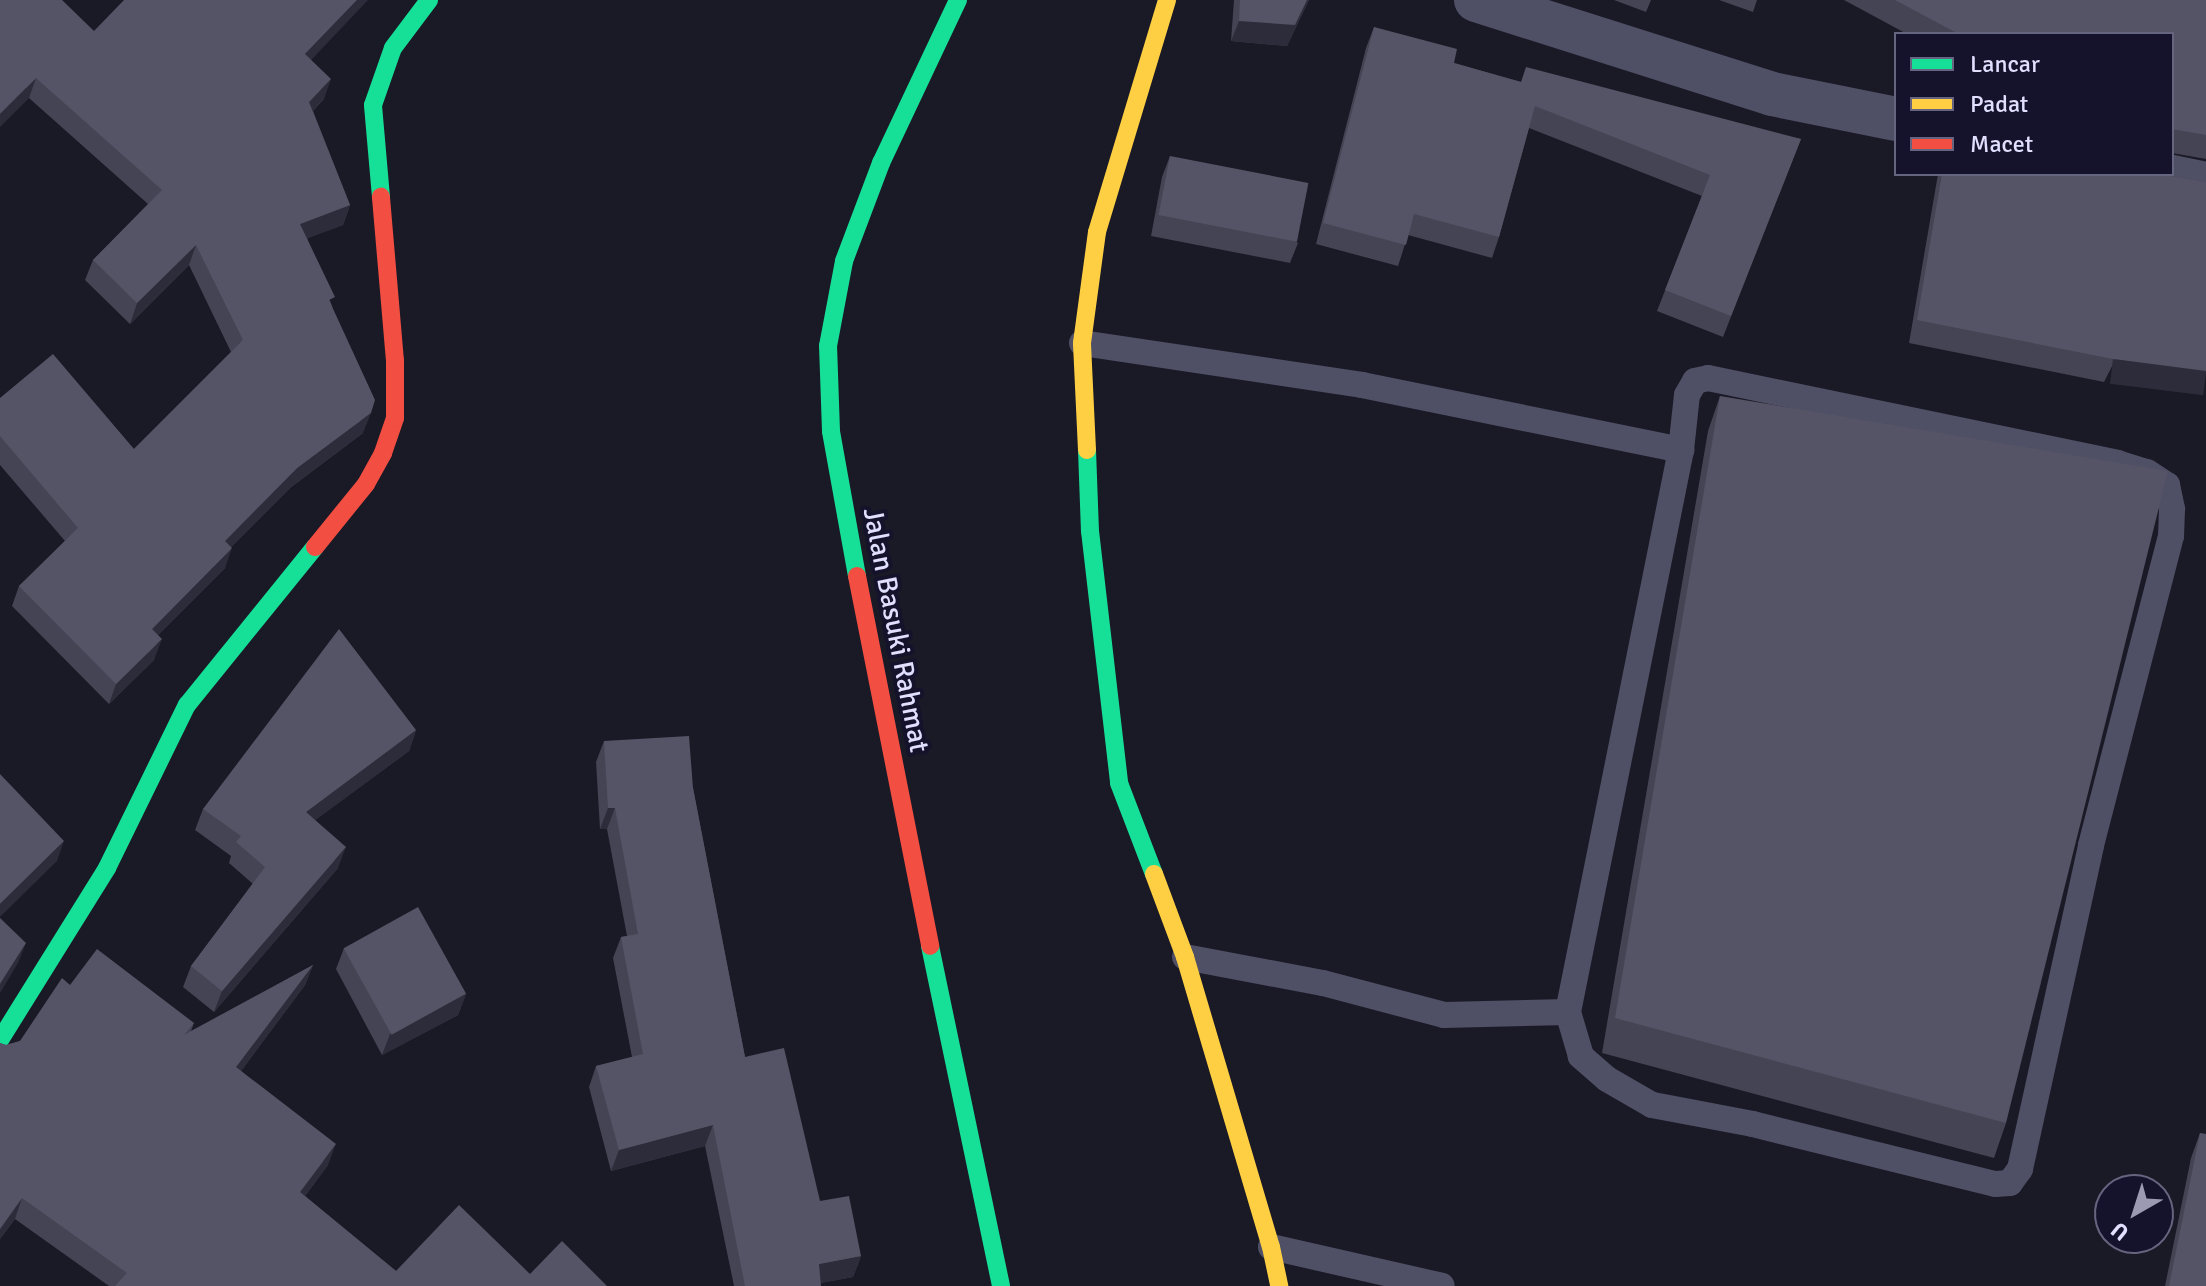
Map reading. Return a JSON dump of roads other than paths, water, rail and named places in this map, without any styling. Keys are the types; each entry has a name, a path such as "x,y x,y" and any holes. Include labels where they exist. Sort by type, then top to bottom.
{"main road":[{"path":"0,1040 107,868 187,705 366,484 383,453 395,418 395,361 373,105 393,48 429,0"},
{"name":"Jalan Basuki Rahmat","path":"958,0 881,163 844,261 828,346 831,431 887,740 1001,1286"},
{"path":"1167,0 1097,232 1082,343 1090,531 1119,783 1185,957 1271,1247 1279,1286"}],"street":[{"path":"1476,0 1772,94 1894,119"},
{"path":"2168,176 2206,184"}],"lane":[{"path":"1082,343 1362,385 1681,450"},
{"path":"1725,379 2147,472 2167,485 2172,509 2171,536 2091,846 2020,1169 2010,1183 1995,1184 1753,1124 1652,1105 1607,1079 1581,1056 1568,1012 1681,450 1687,395 1695,381 1725,379"},
{"path":"1185,957 1323,983 1444,1015 1568,1012"},
{"path":"1271,1247 1442,1286"}]}
